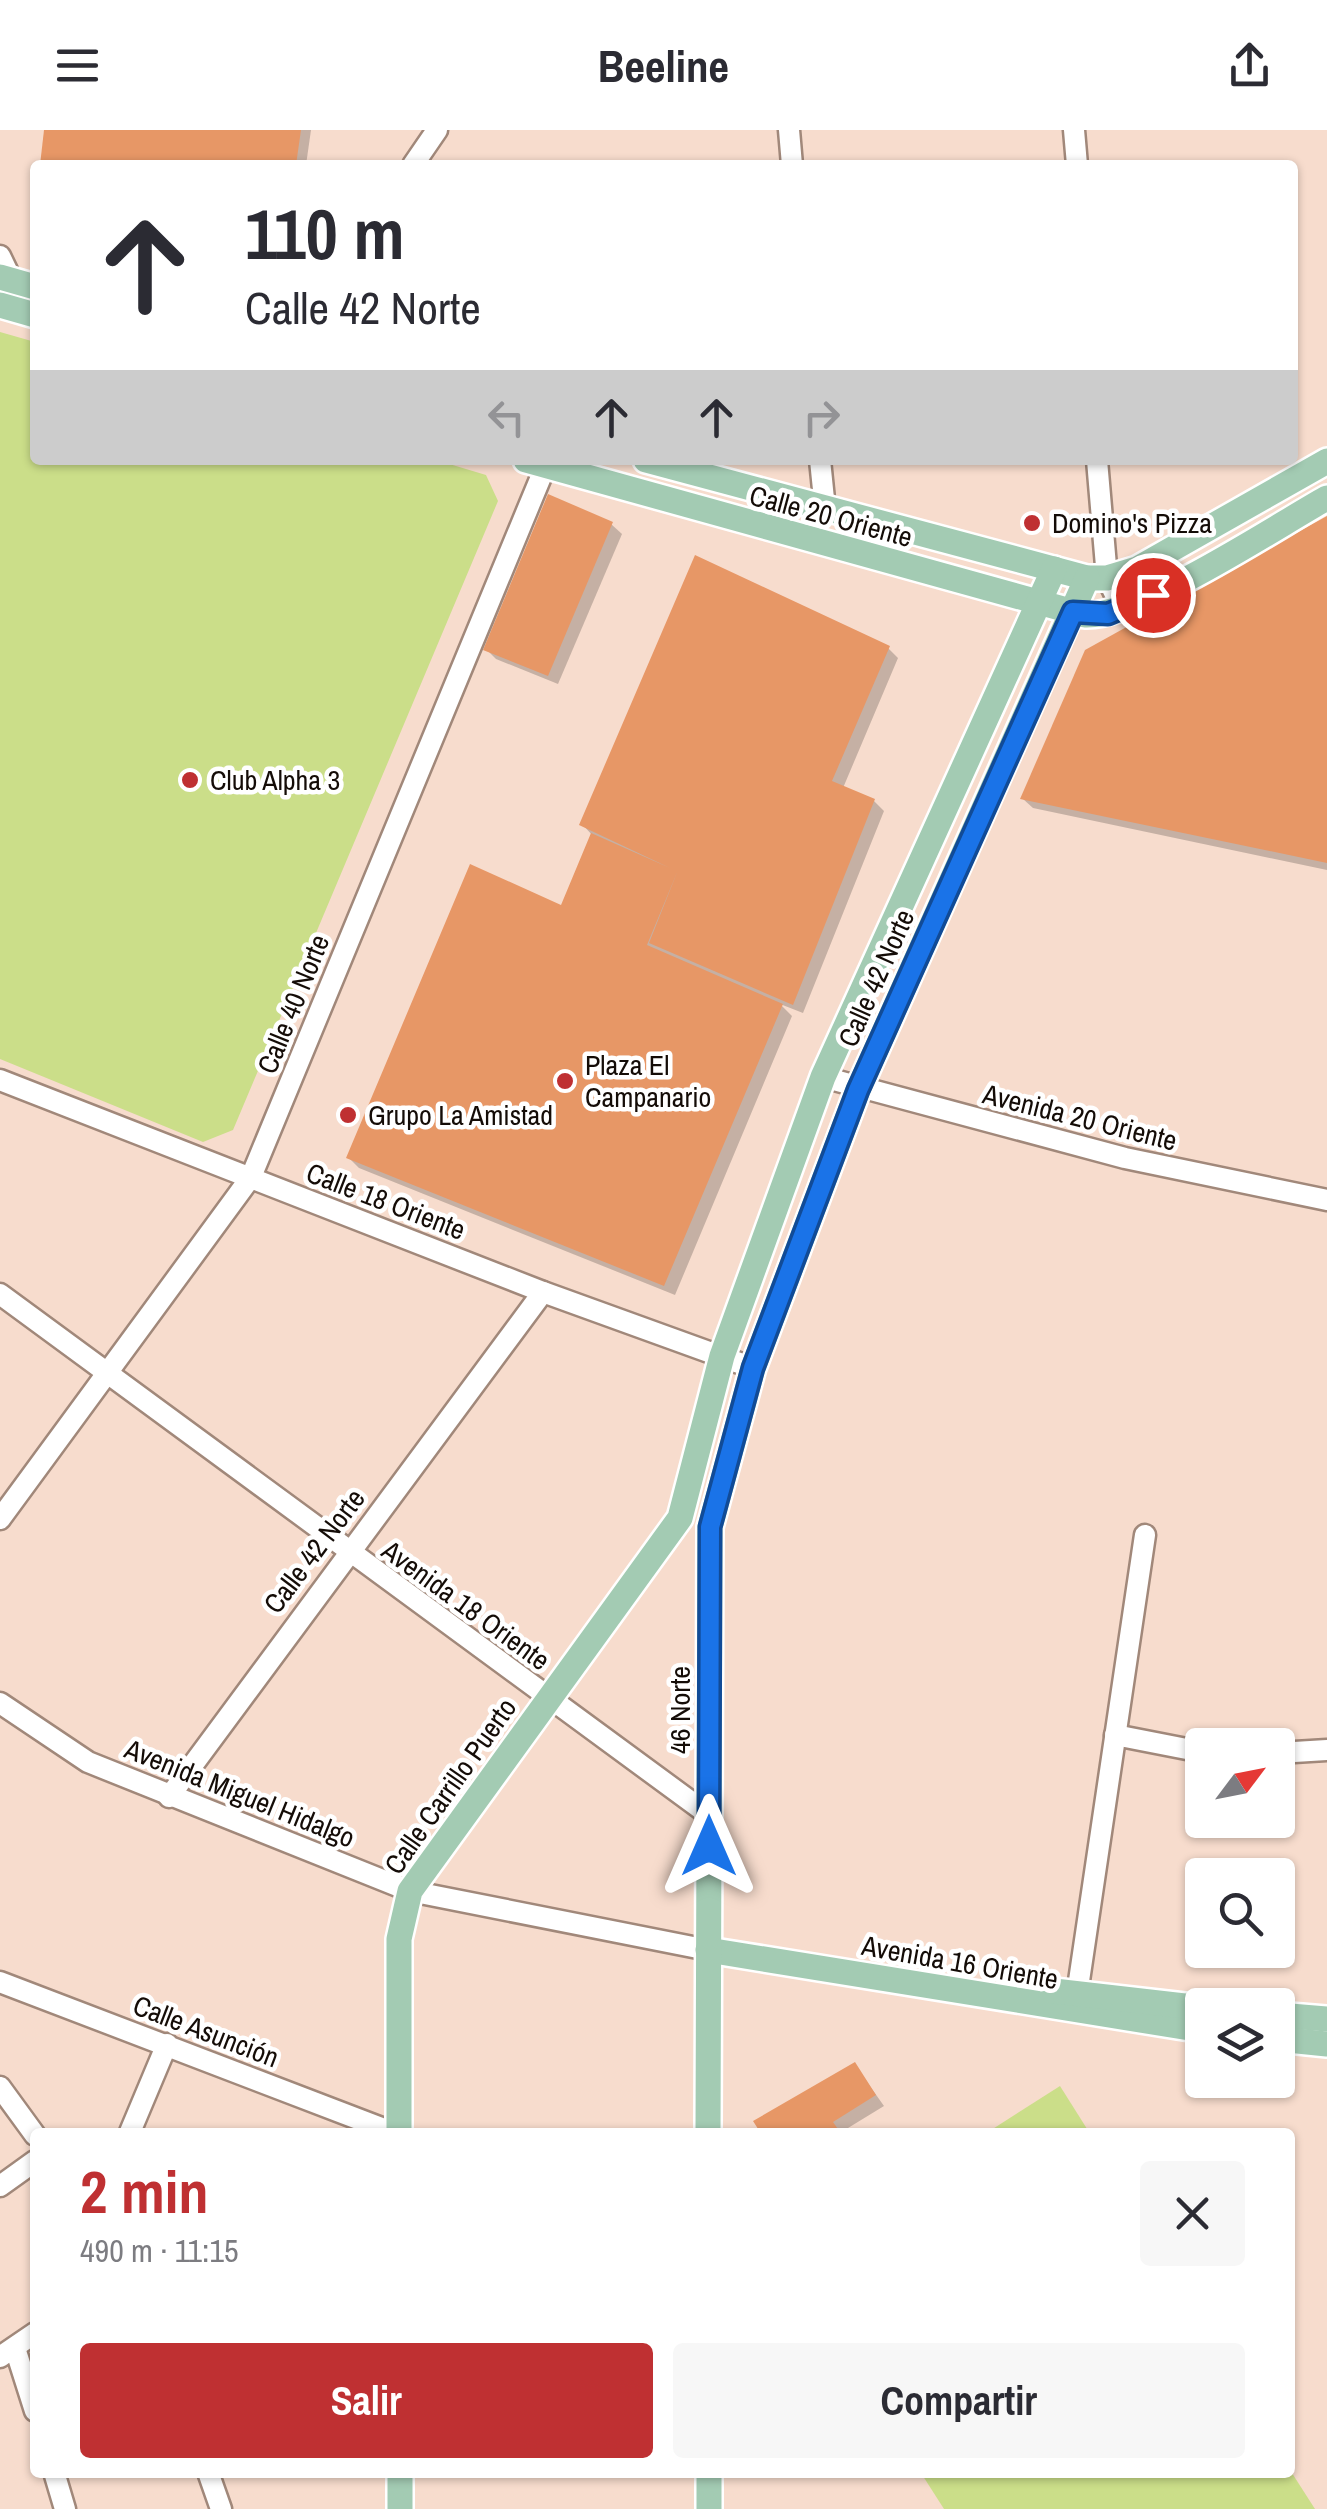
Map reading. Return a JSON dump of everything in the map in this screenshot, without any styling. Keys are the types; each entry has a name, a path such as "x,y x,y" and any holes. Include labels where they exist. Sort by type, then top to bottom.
{"main road":[{"path":"4,306 30,314"},
{"path":"1097,578 1138,569 1327,461"},
{"name":"Calle 20 Oriente","path":"551,465 1073,612 1098,616 1122,609"},
{"name":"Calle 20 Oriente","path":"664,465 1097,578"},
{"path":"1122,609 1327,498"},
{"name":"Calle 42 Norte","path":"680,1518 722,1356 823,1077 1054,569"},
{"name":"Calle 42 Norte","path":"710,1527 753,1368 858,1090 1073,612 1097,578"},
{"path":"680,1518 710,1527"},
{"name":"Calle Carrillo Puerto","path":"396,2128 399,1938 410,1891 680,1518"},
{"name":"46 Norte","path":"708,2128 710,1527"},
{"name":"Avenida 16 Oriente","path":"708,1944 1076,2003 1185,2026"},
{"name":"Avenida 16 Oriente","path":"1076,2003 1185,2007"},
{"path":"1295,2017 1327,2018"},
{"path":"1295,2041 1327,2044"},
{"path":"400,2478 400,2509"},
{"path":"709,2478 709,2509"}],"street":[{"path":"417,160 438,130"},
{"path":"788,130 791,160"},
{"path":"1074,130 1076,160"},
{"path":"0,256 16,282 4,306"},
{"name":"Calle 40 Norte","path":"0,1519 251,1177 539,465"},
{"path":"820,465 825,510"},
{"path":"1097,465 1097,578 1122,609"},
{"name":"Avenida 20 Oriente","path":"823,1077 858,1090 1125,1158 1327,1200"},
{"name":"Calle 18 Oriente","path":"0,1080 543,1292 753,1368"},
{"name":"Calle 42 Norte","path":"169,1797 543,1292"},
{"name":"Avenida 18 Oriente","path":"0,1294 709,1815"},
{"path":"1076,2003 1145,1535"},
{"name":"Avenida Miguel Hidalgo","path":"0,1704 66,1750 169,1797 410,1891 708,1944"},
{"path":"1115,1735 1185,1749"},
{"path":"1295,1752 1327,1750"},
{"name":"Calle Asunción","path":"0,1982 386,2128"},
{"path":"132,2128 167,2044"},
{"path":"0,2087 30,2128"},
{"path":"0,2186 30,2165"},
{"path":"30,2337 8,2352 30,2400"},
{"path":"56,2478 65,2509"},
{"path":"210,2478 221,2509"}],"green space":[{"name":"Club Alpha 3","path":"0,332 30,341 30,465 453,465 486,475 498,501 233,1130 203,1142 0,1059"},
{"path":"1060,2086 1086,2128 994,2128"},
{"path":"924,2478 1295,2478 1315,2509 944,2509"}],"building":[{"path":"44,130 301,130 297,160 41,160"},
{"path":"548,494 613,522 548,676 483,650"},
{"path":"1327,516 1327,863 1020,799 1085,650"},
{"path":"695,555 890,646 832,781 875,799 793,1005 649,943 678,870 647,945 783,1004 664,1286 346,1158 470,864 561,905 591,833 670,868 579,825"},
{"path":"855,2062 876,2095 833,2122 837,2128 757,2128 753,2121"}],"place":[{"name":"Domino's Pizza","path":"1032,523"},
{"name":"Club Alpha 3","path":"190,780"},
{"name":"Plaza El Campanario","path":"565,1081"},
{"name":"Grupo La Amistad","path":"348,1115"}],"route":[{"path":"709,1846 710,1527 753,1368 858,1090 1073,612 1085,616 1108,614 1153,595"}]}
